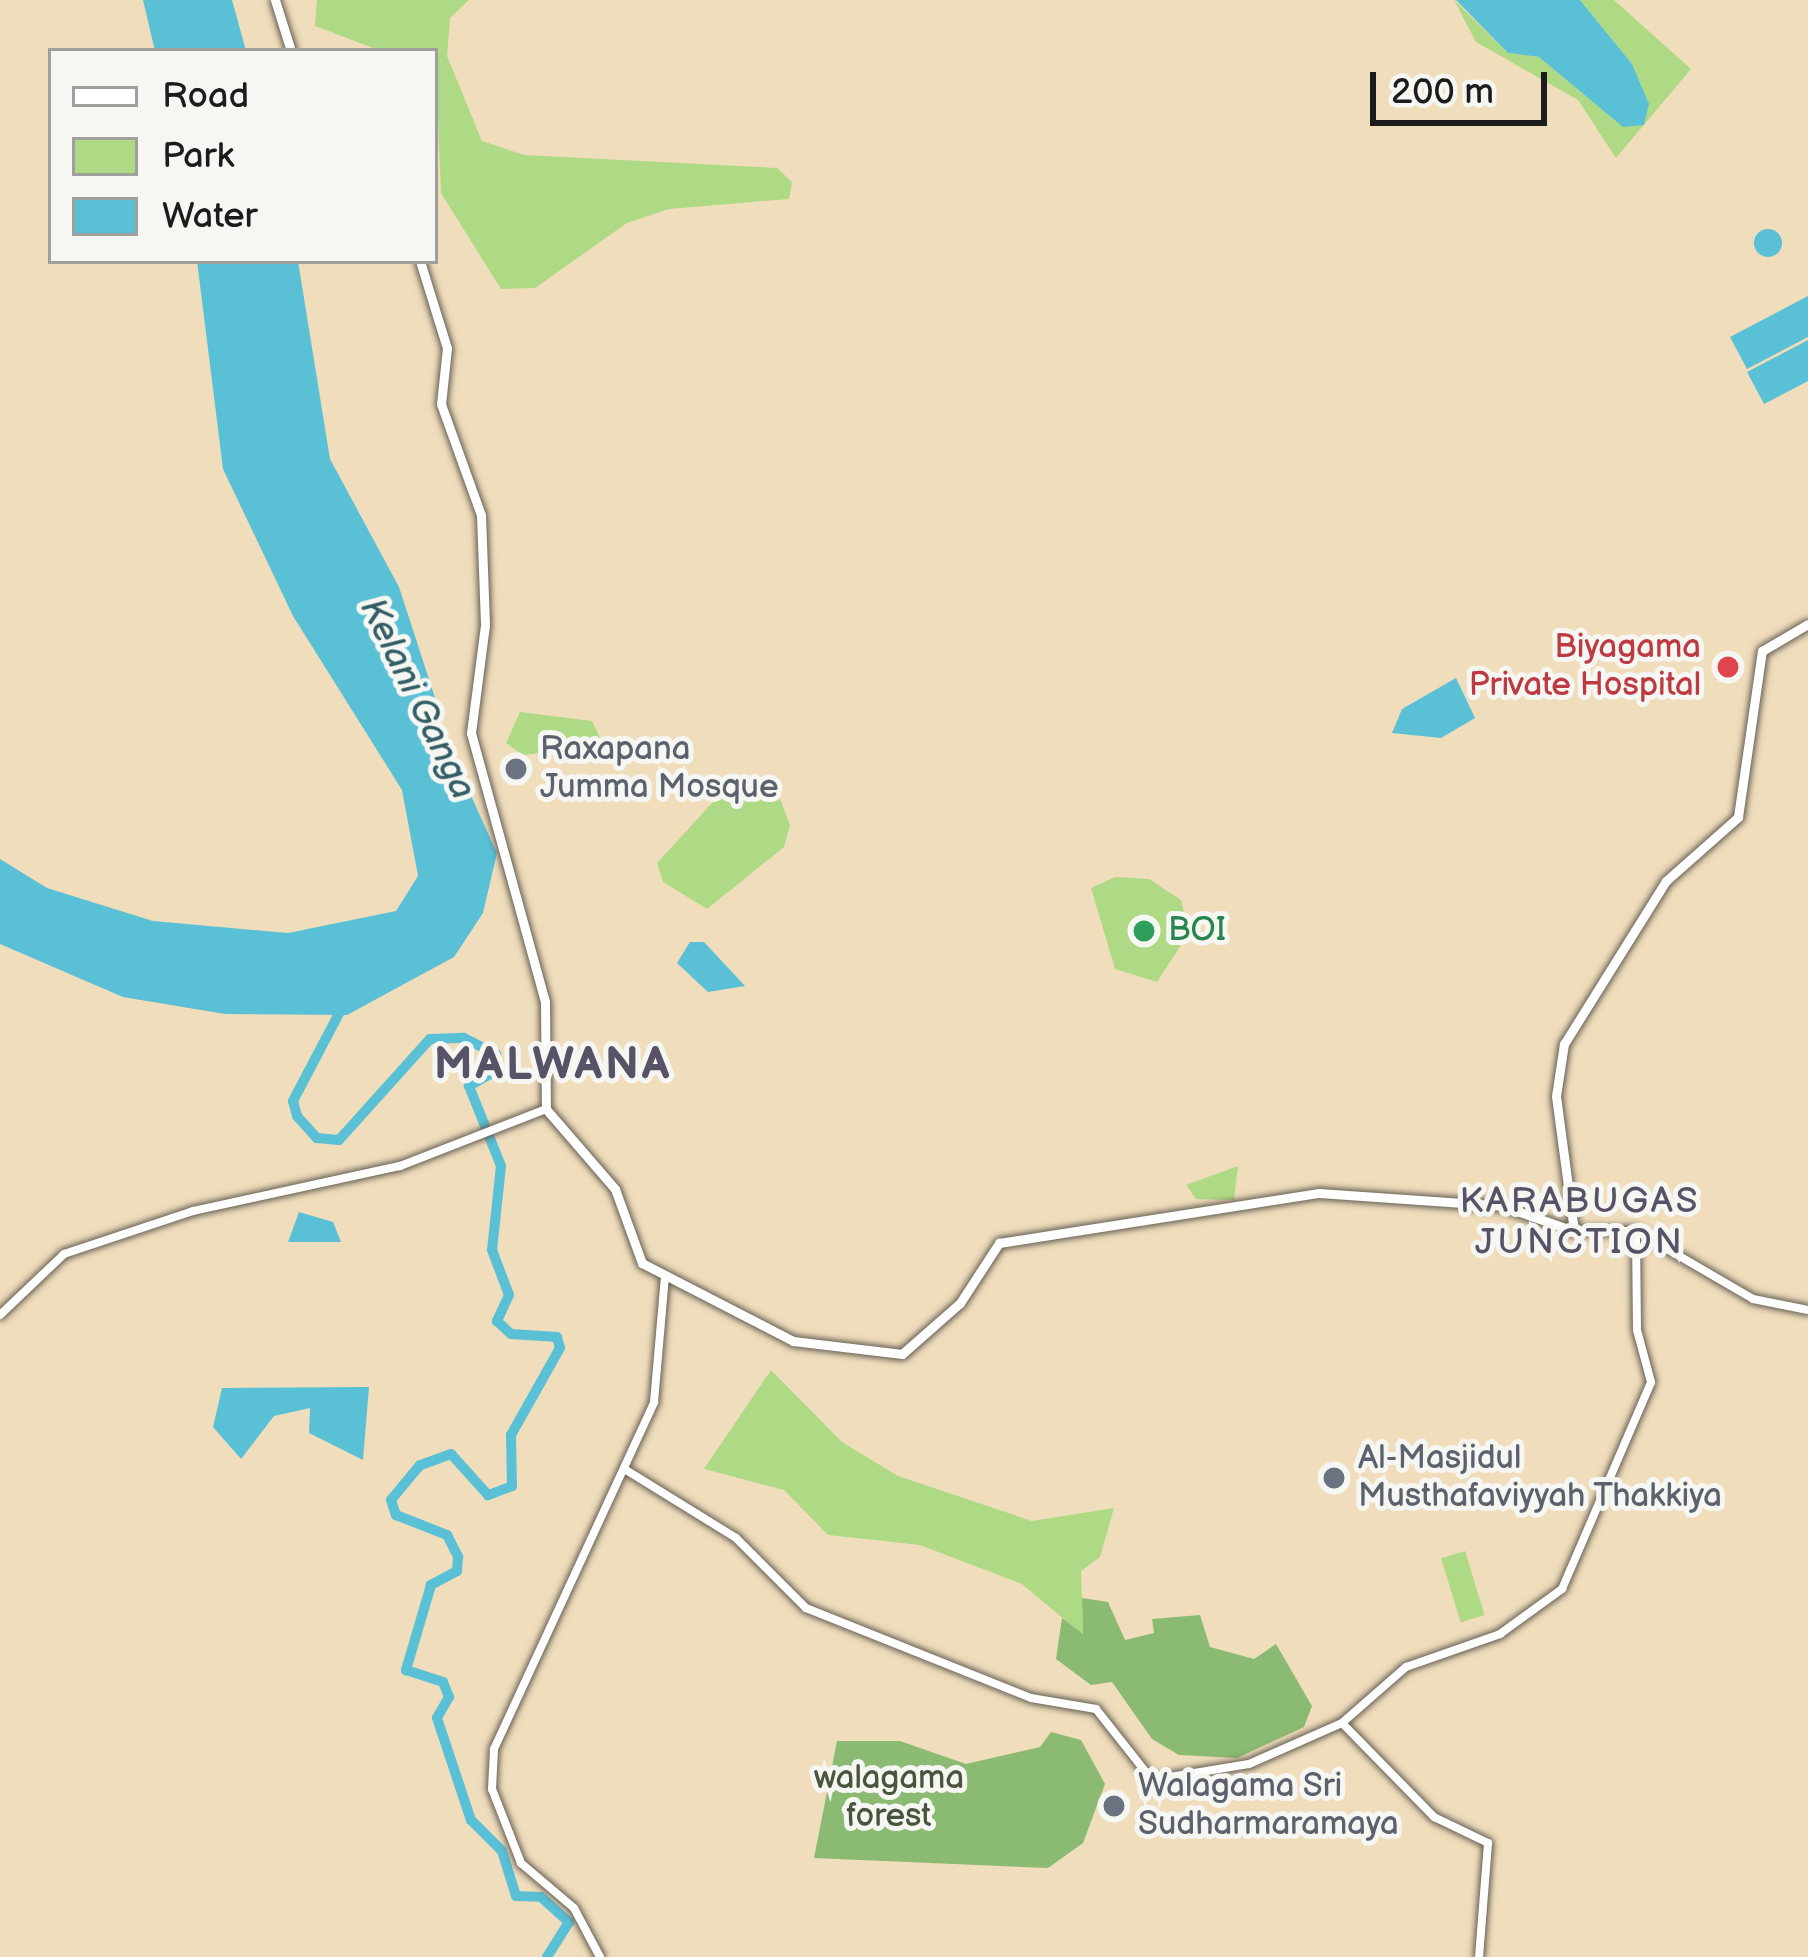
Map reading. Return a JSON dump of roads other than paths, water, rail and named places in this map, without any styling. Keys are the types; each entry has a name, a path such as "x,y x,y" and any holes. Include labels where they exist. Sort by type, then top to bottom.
{"main road":[{"path":"275,0 290,48"},
{"path":"421,264 447,348 441,404 481,515 485,626 471,733 545,1002 546,1109 622,1201 630,1249 665,1276 770,1334 902,1354 960,1303 999,1243 1319,1193 1503,1206 1574,1231 1556,1096 1564,1044 1666,881 1738,817 1762,651 1808,624"}],"street":[{"path":"0,1315 64,1254 485,1136 546,1109"},
{"path":"1574,1231 1636,1231 1753,1299 1808,1310"},
{"path":"626,1470 736,1538 806,1608 1031,1698 1096,1709 1152,1780 1249,1764 1342,1724 1406,1667 1500,1634 1562,1588 1650,1391 1636,1231"},
{"path":"600,1957 574,1908 521,1863 493,1769 499,1732 626,1470 662,1371 665,1276"},
{"path":"1342,1724 1435,1817 1488,1843 1479,1957"}],"water":[{"path":"143,0 232,0 245,48 154,48"},
{"path":"1456,0 1580,0 1632,64 1649,104 1644,125 1623,127 1539,57 1508,53"},
{"path":"1768,229 1778,233 1782,243 1778,253 1768,257 1758,253 1754,243 1758,233"},
{"name":"Kelani Ganga","path":"197,264 298,264 330,459 399,587 439,710 435,762 443,773 458,767 497,853 483,913 454,957 347,1015 225,1014 123,997 0,944 0,859 47,888 153,921 288,933 396,911 418,876 402,790 293,616 223,469"},
{"path":"1808,296 1808,337 1747,369 1730,337"},
{"path":"1808,340 1808,381 1764,404 1747,372"},
{"path":"1456,678 1475,718 1441,738 1392,733 1402,709"},
{"path":"690,942 704,942 745,986 708,992 677,963"},
{"path":"299,1212 333,1222 341,1242 288,1242"},
{"path":"369,1387 363,1460 309,1433 310,1408 274,1416 241,1459 213,1427 222,1388"}],"waterway":[{"path":"345,1002 293,1101 297,1116 317,1138 339,1140 430,1039 464,1038 496,1054 494,1072 469,1086 501,1166 492,1250 509,1295 497,1321 511,1334 557,1337 560,1348 511,1435 512,1486 488,1495 451,1454 420,1465 391,1500 396,1515 447,1535 458,1557 457,1571 431,1585 406,1670 443,1682 449,1697 437,1718 471,1820 502,1851 516,1896 541,1897 569,1922 547,1957"}],"place":[{"name":"Biyagama Private Hospital","path":"1728,667"},
{"name":"Raxapana Jumma Mosque","path":"516,769"},
{"name":"BOI","path":"1144,931"},
{"name":"Al-Masjidul Musthafaviyyah Thakkiya","path":"1334,1478"},
{"name":"Walagama Sri Sudharmaramaya","path":"1114,1806"}],"district":[{"name":"MALWANA","path":"553,1066"},
{"name":"KARABUGAS JUNCTION","path":"1580,1222"}],"park label":[{"name":"walagama forest","path":"889,1798"}]}
